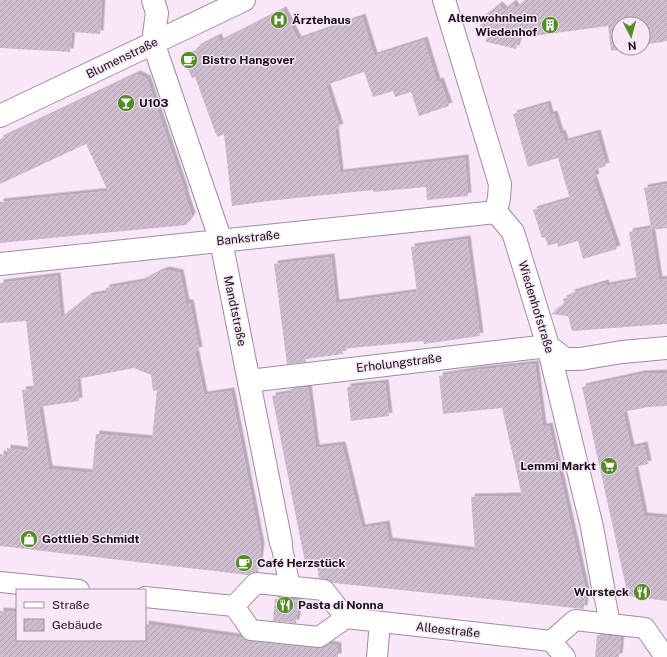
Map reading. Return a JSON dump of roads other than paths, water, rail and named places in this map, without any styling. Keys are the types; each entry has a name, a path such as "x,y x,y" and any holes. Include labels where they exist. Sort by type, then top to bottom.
{"street":[{"path":"153,0 157,13 153,42"},
{"name":"Blumenstraße","path":"0,116 244,0"},
{"path":"444,0 500,184 496,212"},
{"name":"Mandtstraße","path":"153,42 221,241 290,587"},
{"name":"Bankstraße","path":"0,264 496,212"},
{"name":"Wiedenhofstraße","path":"496,212 513,232 548,346 592,527 610,624"},
{"path":"548,346 565,359 580,359 622,352 667,348"},
{"name":"Erholungstraße","path":"249,381 548,346"},
{"path":"0,582 69,589"},
{"path":"146,597 234,606 251,630 319,637 346,618 324,590 256,583 234,606"},
{"name":"Alleestraße","path":"346,618 551,641"},
{"path":"565,657 551,641 576,620 645,628 663,655"},
{"path":"377,657 380,622"}],"place":[{"name":"Ärztehaus","path":"279,20"},
{"name":"Altenwohnheim Wiedenhof","path":"550,25"},
{"name":"Bistro Hangover","path":"189,60"},
{"name":"U103","path":"126,103"},
{"name":"Lemmi Markt","path":"609,466"},
{"name":"Gottlieb Schmidt","path":"29,539"},
{"name":"Café Herzstück","path":"244,563"},
{"name":"Wursteck","path":"642,592"},
{"name":"Pasta di Nonna","path":"285,605"}]}
